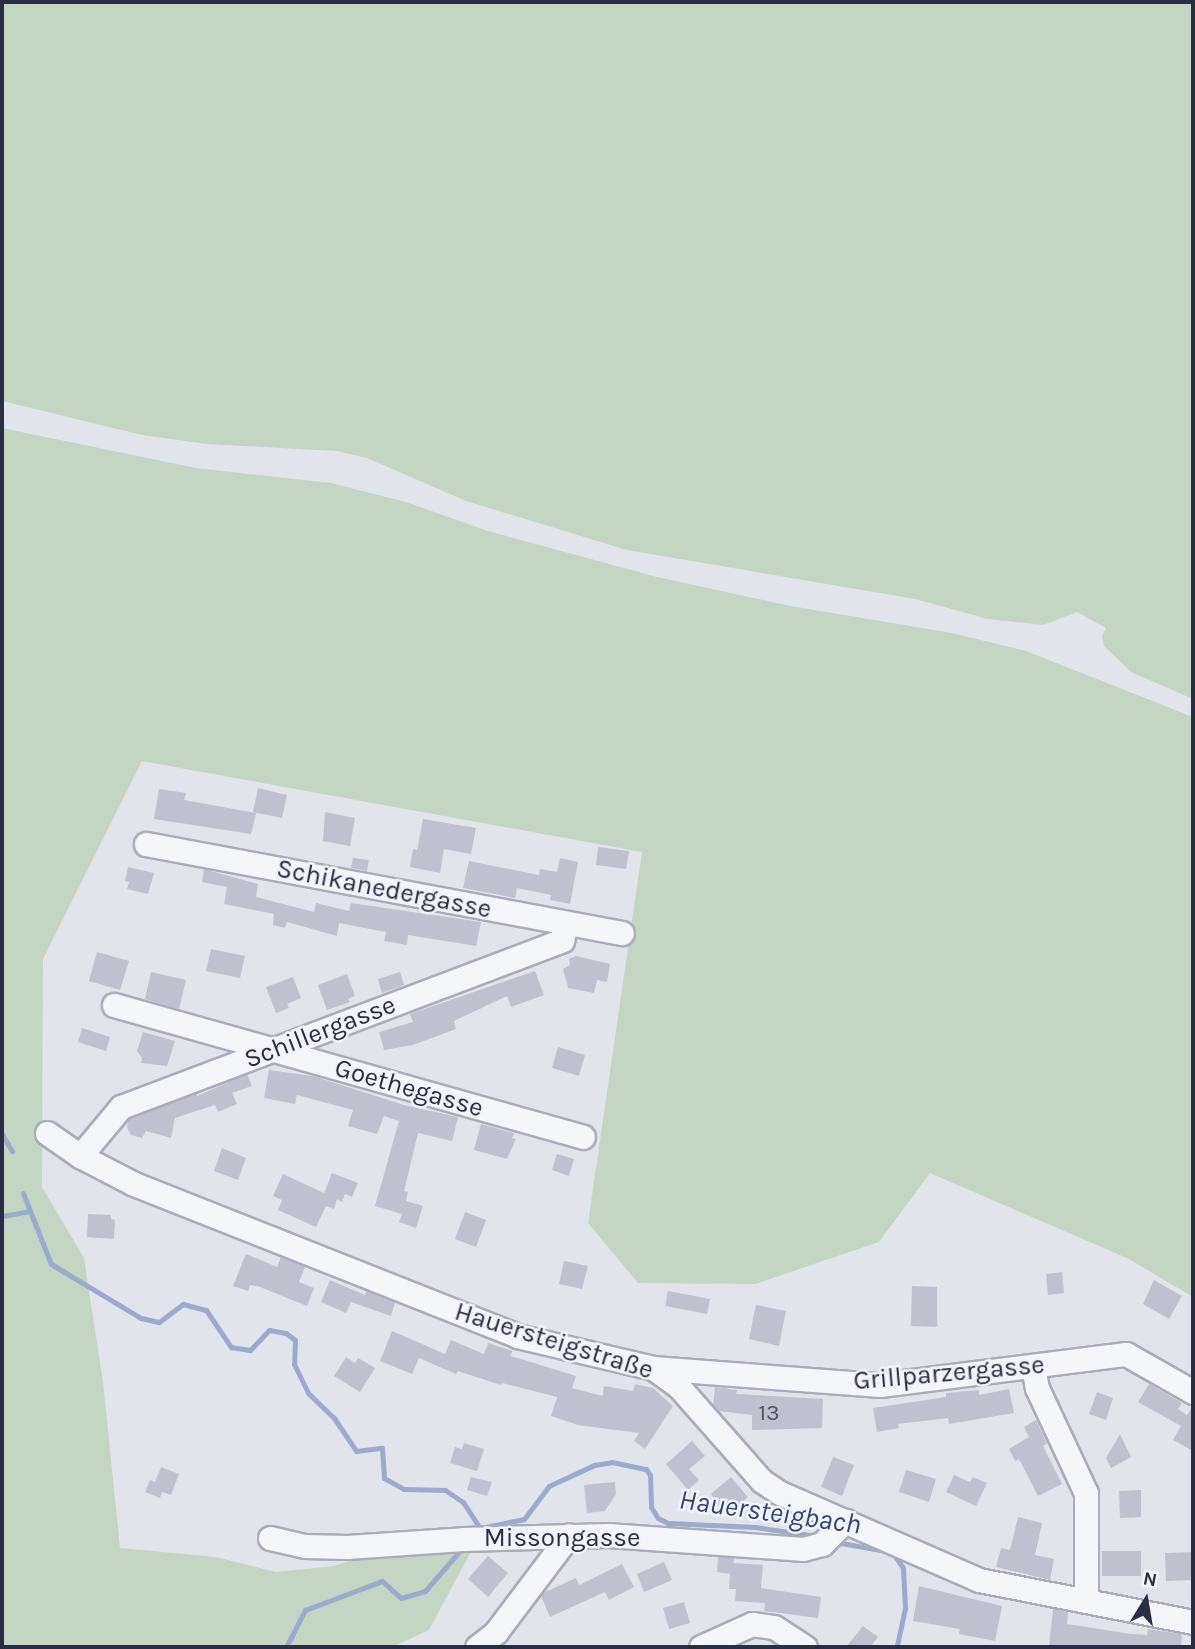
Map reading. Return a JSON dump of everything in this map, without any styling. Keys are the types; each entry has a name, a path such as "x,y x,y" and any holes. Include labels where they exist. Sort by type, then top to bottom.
{"street":[{"name":"Schikanedergasse","path":"146,844 622,933"},
{"name":"Schillergasse","path":"80,1156 121,1107 562,940 566,923"},
{"name":"Goethegasse","path":"114,1006 583,1137"},
{"name":"Hauersteigstraße","path":"47,1133 80,1156 134,1184 517,1336 653,1368 679,1387 762,1481 837,1529 979,1580 1193,1622"},
{"name":"Grillparzergasse","path":"653,1368 871,1385 1126,1354 1193,1392"},
{"path":"1033,1366 1037,1388 1086,1493 1086,1601"},
{"name":"Missongasse","path":"270,1538 305,1546 347,1547 608,1535 803,1549 822,1545 837,1529"},
{"path":"477,1647 496,1632 569,1535"},
{"path":"701,1647 752,1624 774,1627 805,1647"}],"green space":[{"path":"2,2 1193,2 1193,699 1131,672 1104,646 1102,636 1106,628 1077,612 1043,625 988,619 915,599 627,550 466,501 367,458 337,451 207,444 142,435 2,401"},
{"path":"2,428 196,468 331,483 406,502 488,531 657,577 791,606 952,633 1026,651 1193,717 1193,1297 1129,1259 930,1173 879,1242 755,1284 638,1283 588,1223 642,852 142,761 43,959 42,1187 84,1258 103,1382 120,1548 216,1557 276,1572 334,1566 392,1546 474,1546 429,1630 392,1647 2,1647"}],"building":[{"path":"258,788 287,795 282,818 253,812"},
{"path":"159,789 186,793 184,800 256,813 251,834 154,819"},
{"path":"325,812 355,818 350,846 323,841"},
{"path":"423,819 476,828 471,854 444,849 440,873 410,867 413,849 417,850"},
{"path":"598,847 629,851 626,869 596,865"},
{"path":"353,858 369,860 367,871 351,868"},
{"path":"560,858 578,862 570,904 550,900 551,895 517,888 515,898 463,888 469,861 539,875 540,869 557,872"},
{"path":"128,867 154,873 148,894 127,889 129,882 125,881"},
{"path":"204,869 258,884 256,897 314,912 316,903 349,911 351,903 481,922 476,946 408,935 407,945 384,941 386,932 339,923 337,936 287,922 285,928 273,925 274,914 224,904 227,887 202,882"},
{"path":"211,949 245,956 240,978 206,971"},
{"path":"97,952 129,961 120,990 89,981"},
{"path":"576,956 610,964 607,982 597,980 594,993 568,988 563,969 570,965 569,959"},
{"path":"535,971 544,995 511,1007 507,996 454,1021 456,1029 413,1045 384,1050 379,1032 413,1022 410,1014"},
{"path":"151,972 186,980 179,1009 145,999"},
{"path":"400,972 404,985 382,993 378,979"},
{"path":"347,974 355,996 348,999 350,1002 327,1010 318,985"},
{"path":"293,977 301,998 287,1004 289,1008 276,1013 266,987"},
{"path":"82,1028 110,1037 106,1051 78,1042"},
{"path":"143,1032 175,1041 167,1066 141,1063 142,1058 137,1051"},
{"path":"558,1047 585,1055 579,1076 552,1068"},
{"path":"269,1070 313,1076 404,1105 458,1117 452,1141 418,1133 404,1191 408,1192 406,1201 423,1206 416,1228 399,1222 402,1214 375,1206 399,1121 384,1116 377,1134 348,1126 353,1110 297,1095 295,1104 264,1098"},
{"path":"247,1074 252,1086 232,1093 237,1104 218,1112 215,1105 175,1118 171,1138 146,1131 142,1138 131,1135 127,1127 129,1119 197,1093 197,1096"},
{"path":"481,1124 514,1133 512,1138 516,1139 507,1159 474,1150"},
{"path":"222,1148 246,1158 238,1180 214,1171"},
{"path":"557,1154 574,1159 569,1176 552,1170"},
{"path":"332,1173 358,1183 352,1197 345,1194 342,1202 337,1199 334,1209 326,1206 316,1227 278,1210 282,1200 273,1196 283,1174 324,1193"},
{"path":"465,1212 486,1220 476,1247 455,1239"},
{"path":"88,1214 111,1215 111,1219 115,1220 114,1239 87,1237"},
{"path":"246,1254 277,1267 281,1257 305,1267 299,1282 314,1288 307,1306 260,1287 250,1285 248,1291 233,1286"},
{"path":"564,1261 588,1266 582,1289 559,1284"},
{"path":"1062,1272 1064,1293 1048,1295 1046,1274"},
{"path":"330,1280 365,1295 366,1291 395,1303 391,1316 351,1302 346,1313 321,1302"},
{"path":"1154,1280 1182,1296 1169,1319 1143,1304"},
{"path":"912,1286 937,1287 937,1327 911,1326"},
{"path":"668,1291 710,1299 707,1314 665,1306"},
{"path":"756,1305 786,1311 779,1346 749,1339"},
{"path":"392,1331 445,1354 451,1340 484,1354 488,1343 512,1351 511,1356 576,1376 572,1388 603,1396 604,1386 633,1391 635,1384 653,1388 673,1406 645,1449 634,1441 639,1433 578,1425 551,1416 557,1397 502,1383 501,1385 458,1371 456,1374 419,1358 412,1374 380,1361"},
{"path":"346,1357 355,1363 358,1358 375,1368 360,1392 334,1376"},
{"path":"1149,1384 1182,1403 1178,1409 1187,1415 1193,1406 1193,1451 1173,1440 1181,1426 1138,1402"},
{"path":"715,1387 737,1390 736,1394 823,1399 822,1428 752,1430 752,1415 719,1411 713,1405"},
{"path":"1009,1389 1014,1413 949,1424 948,1418 898,1424 899,1428 877,1432 873,1408 946,1397 946,1393 979,1390 979,1395"},
{"path":"1097,1392 1113,1398 1106,1420 1089,1414"},
{"path":"1036,1420 1047,1443 1043,1446 1062,1484 1038,1496 1019,1459 1015,1461 1009,1449 1029,1437 1024,1427"},
{"path":"1120,1434 1131,1457 1111,1468 1106,1458"},
{"path":"692,1441 705,1456 689,1469 699,1480 688,1490 666,1464"},
{"path":"464,1443 484,1449 477,1471 450,1463 455,1447 462,1449"},
{"path":"833,1457 854,1465 842,1496 821,1487"},
{"path":"161,1467 179,1474 171,1495 162,1492 160,1498 145,1492 150,1480 155,1482"},
{"path":"906,1470 936,1479 929,1502 899,1492"},
{"path":"954,1475 970,1482 973,1477 987,1483 976,1506 946,1492"},
{"path":"471,1477 492,1482 487,1496 467,1490"},
{"path":"731,1477 748,1497 727,1514 711,1494"},
{"path":"615,1482 616,1494 605,1511 587,1513 584,1485"},
{"path":"1141,1490 1141,1517 1120,1518 1119,1491"},
{"path":"1018,1517 1042,1523 1035,1555 1054,1559 1050,1580 996,1567 1001,1548 1010,1550"},
{"path":"1102,1551 1141,1551 1141,1576 1102,1576"},
{"path":"1193,1552 1193,1580 1166,1581 1165,1553"},
{"path":"488,1556 508,1573 488,1597 468,1579"},
{"path":"718,1557 734,1558 734,1563 763,1565 761,1588 821,1597 818,1618 764,1611 765,1603 735,1601 736,1589 729,1589 730,1574 717,1572"},
{"path":"664,1562 672,1580 644,1592 637,1574"},
{"path":"622,1564 634,1587 609,1600 605,1592 550,1617 541,1596 543,1593 576,1578 579,1585"},
{"path":"919,1586 1002,1606 995,1641 959,1634 960,1629 913,1621"},
{"path":"684,1602 690,1623 669,1629 663,1608"},
{"path":"1053,1609 1068,1612 1067,1624 1131,1634 1147,1635 1148,1629 1182,1634 1181,1647 1049,1647"},
{"path":"863,1626 878,1637 870,1647 846,1647"}],"waterway":[{"name":"Hauersteigbach","path":"2,1134 12,1151"},
{"name":"Hauersteigbach","path":"23,1193 51,1264 141,1318 159,1322 183,1304 206,1310 231,1347 250,1350 269,1330 286,1333 295,1340 294,1364 308,1393 334,1418 356,1451 382,1448 384,1478 404,1489 445,1490 463,1502 480,1528 524,1519 549,1486 594,1465 612,1462 646,1469 650,1475 651,1507 658,1518 668,1523 755,1527 816,1536"},
{"path":"2,1216 30,1211"},
{"name":"Hauersteigbach","path":"835,1542 892,1552 903,1568 905,1608 897,1647"},
{"path":"286,1647 305,1610 382,1581 401,1598 425,1591 464,1546"}]}
